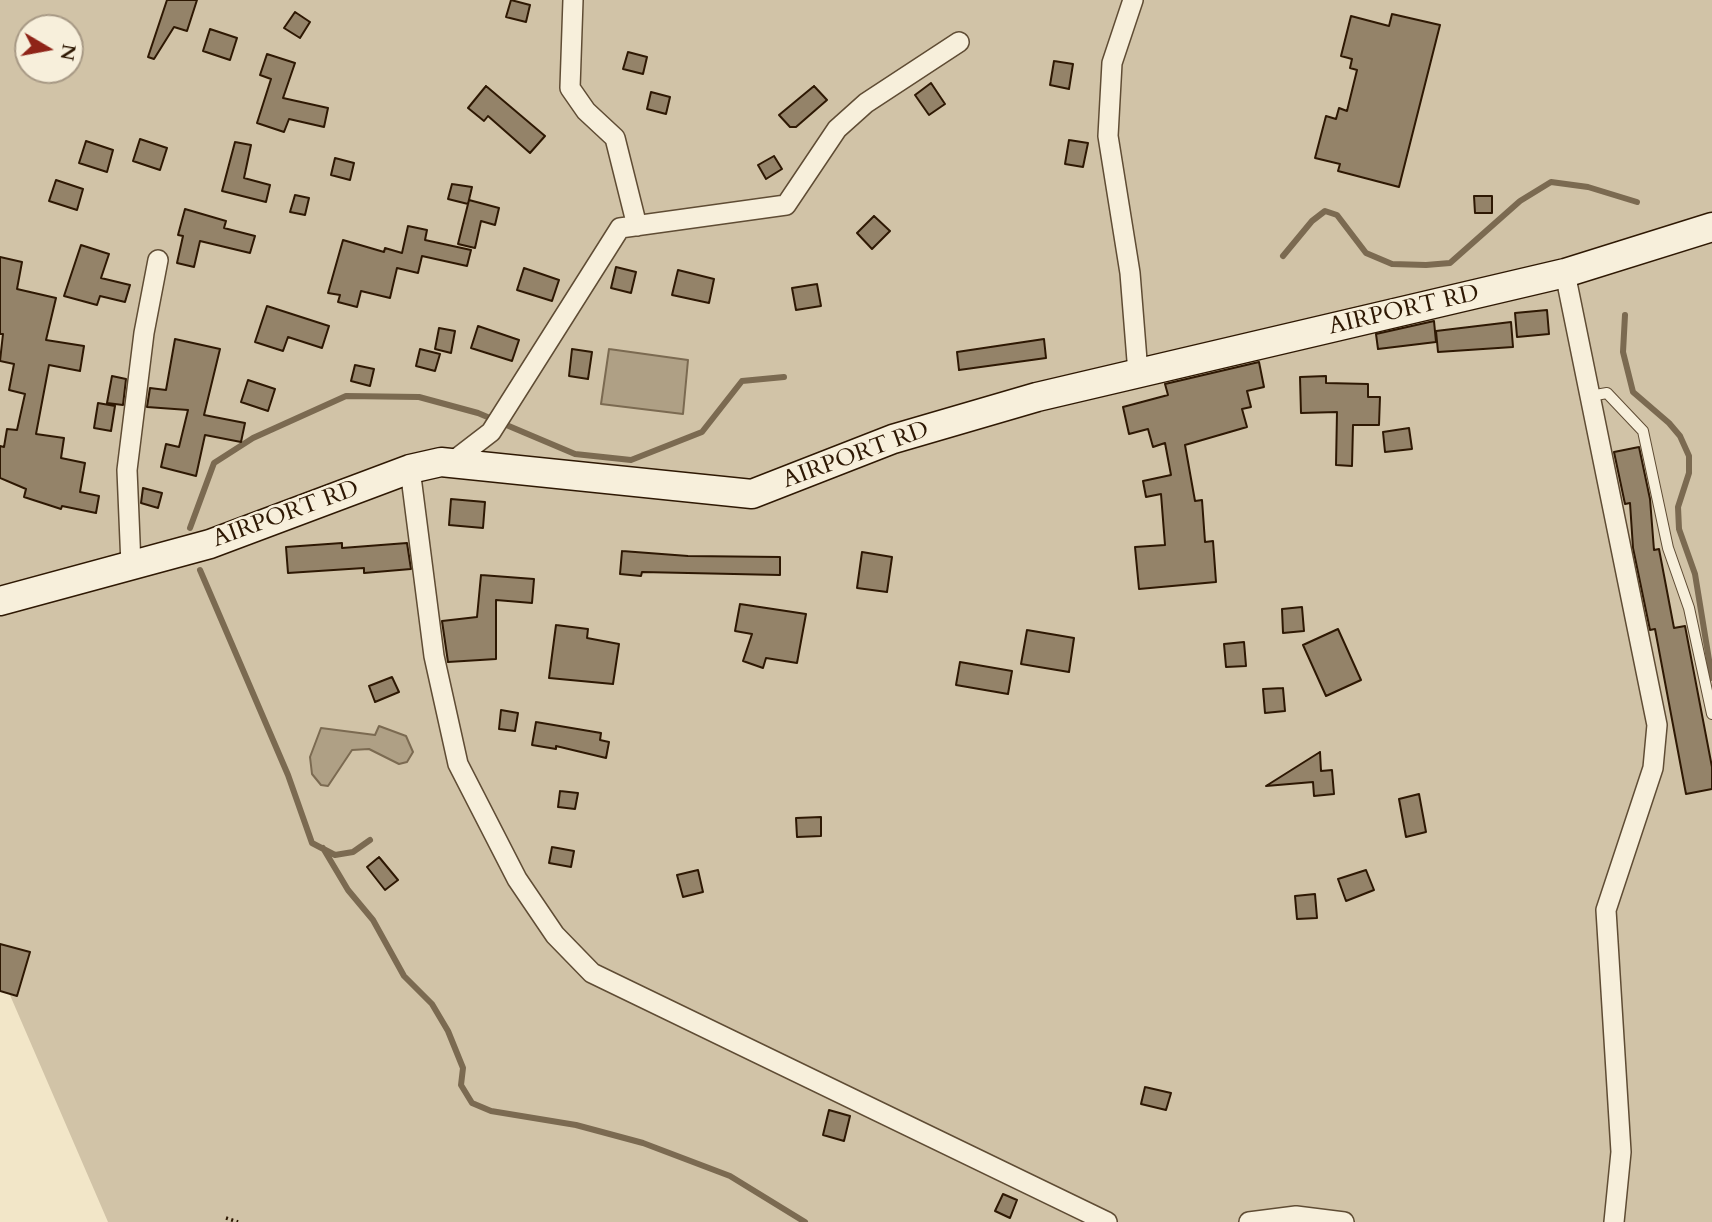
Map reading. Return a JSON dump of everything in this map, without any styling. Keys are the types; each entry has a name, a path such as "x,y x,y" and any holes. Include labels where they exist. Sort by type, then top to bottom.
{"main road":[{"name":"AIRPORT RD","path":"0,600 210,544 411,469 452,462 752,494 893,439 1037,397 1565,273 1712,227"}],"street":[{"path":"573,0 570,88 586,111 615,138 637,226"},
{"path":"1133,0 1112,63 1107,103 1108,136 1130,273 1138,373"},
{"path":"452,462 491,432 620,228 786,205 837,129 866,103 930,64 959,42"},
{"path":"131,565 127,470 144,333 158,260"},
{"path":"1565,273 1657,725 1654,768 1606,910 1621,1152 1614,1222"},
{"path":"411,469 434,656 458,764 517,879 555,935 592,973 1107,1222"},
{"path":"1250,1222 1296,1216 1344,1222"}],"lane":[{"path":"1590,396 1607,393 1643,431 1668,548 1689,608 1712,714"}],"path":[{"path":"226,1218 238,1222"}],"shaded area":[{"path":"0,0 1712,0 1712,1222 108,1222 0,972"},
{"path":"609,349 688,360 683,414 601,404"},
{"path":"379,726 406,736 413,752 407,762 399,764 369,749 352,750 328,786 321,785 312,774 310,757 321,728 375,735"}],"building":[{"path":"167,0 197,0 187,31 174,27 154,59 148,57"},
{"path":"511,0 530,5 526,22 506,17"},
{"path":"295,12 310,22 300,38 284,28"},
{"path":"1392,14 1440,25 1399,187 1338,171 1340,164 1315,158 1326,116 1336,119 1339,108 1347,111 1357,70 1350,68 1352,59 1341,56 1351,16 1389,26"},
{"path":"210,29 237,38 230,60 203,51"},
{"path":"628,52 647,57 643,74 623,69"},
{"path":"267,54 295,63 283,98 328,108 324,127 289,119 284,132 257,123 271,79 260,75"},
{"path":"1054,61 1073,64 1069,89 1050,85"},
{"path":"931,83 945,104 929,115 915,95"},
{"path":"486,86 545,136 530,153 488,116 484,121 468,108"},
{"path":"814,86 827,100 796,127 790,127 779,115"},
{"path":"651,92 670,97 666,114 647,109"},
{"path":"140,139 167,148 160,170 133,161"},
{"path":"1069,140 1088,143 1083,167 1065,164"},
{"path":"86,141 113,150 107,172 79,163"},
{"path":"235,142 251,145 244,178 270,185 266,202 222,191"},
{"path":"774,156 782,169 766,179 758,165"},
{"path":"335,158 354,163 350,180 331,175"},
{"path":"56,180 83,189 77,210 49,201"},
{"path":"452,184 472,187 468,204 448,199"},
{"path":"295,195 309,198 305,215 290,212"},
{"path":"1474,196 1492,196 1492,213 1475,213"},
{"path":"469,200 499,208 495,225 481,221 475,248 458,244"},
{"path":"185,209 226,221 224,228 255,236 250,253 200,241 194,267 177,263 183,236 178,235"},
{"path":"874,216 890,231 872,249 857,233"},
{"path":"408,226 427,230 425,240 471,250 467,266 422,256 418,273 397,268 390,298 361,291 357,307 338,302 340,295 328,293 343,240 384,252 385,248 402,253"},
{"path":"81,245 109,254 101,278 130,285 125,302 100,296 97,305 64,296"},
{"path":"0,257 22,262 17,289 56,298 46,340 84,346 80,371 49,365 36,434 64,438 61,458 85,463 80,492 99,496 96,513 62,506 61,509 24,497 26,489 0,478 0,446 4,447 7,429 17,430 25,394 9,390 14,364 0,361 3,334 0,334"},
{"path":"616,267 636,272 631,293 611,288"},
{"path":"524,268 559,280 552,301 517,290"},
{"path":"678,270 714,279 709,303 672,295"},
{"path":"817,284 821,306 796,310 792,288"},
{"path":"267,306 329,326 322,348 288,337 283,351 255,342"},
{"path":"1547,310 1549,334 1517,337 1515,313"},
{"path":"1434,321 1436,342 1378,349 1376,334"},
{"path":"1511,322 1513,347 1438,352 1436,331"},
{"path":"478,326 519,340 512,361 471,348"},
{"path":"439,328 455,331 451,353 435,349"},
{"path":"175,339 220,349 204,415 245,423 241,442 205,435 196,476 161,467 166,444 179,447 188,410 147,407 150,388 166,390"},
{"path":"1044,339 1046,358 959,370 957,352"},
{"path":"420,349 440,354 435,371 416,366"},
{"path":"572,349 592,352 588,379 569,376"},
{"path":"1259,362 1264,387 1247,391 1251,407 1242,409 1247,427 1185,445 1195,501 1202,500 1205,542 1213,541 1216,582 1139,589 1135,547 1165,545 1161,494 1146,497 1143,481 1171,475 1165,443 1153,447 1148,429 1129,434 1123,407 1168,395 1165,384"},
{"path":"355,365 374,369 370,386 351,381"},
{"path":"112,376 126,379 123,405 107,403"},
{"path":"1326,376 1326,383 1368,384 1368,397 1380,397 1379,425 1353,425 1352,466 1336,465 1337,412 1301,413 1300,377"},
{"path":"248,380 275,389 268,411 241,402"},
{"path":"98,403 115,406 111,431 94,428"},
{"path":"1409,428 1412,449 1385,452 1383,432"},
{"path":"1639,447 1650,499 1654,550 1659,549 1674,628 1685,626 1712,767 1712,789 1686,794 1655,629 1650,630 1633,548 1630,503 1625,504 1614,452"},
{"path":"143,488 162,493 158,508 141,503"},
{"path":"451,499 485,502 483,528 449,525"},
{"path":"342,543 342,548 407,543 411,569 364,573 364,568 288,573 286,547"},
{"path":"622,551 688,556 780,557 780,575 642,572 641,576 620,574"},
{"path":"862,552 892,557 887,592 857,588"},
{"path":"481,575 534,579 532,603 496,600 496,659 448,662 442,621 477,617"},
{"path":"740,604 806,614 797,663 766,658 763,668 743,661 752,634 735,631"},
{"path":"1302,607 1304,631 1283,633 1282,609"},
{"path":"556,625 588,629 587,638 619,644 613,684 549,678"},
{"path":"1338,629 1361,680 1326,696 1303,645"},
{"path":"1027,630 1074,638 1069,672 1021,664"},
{"path":"1244,642 1246,666 1226,667 1224,644"},
{"path":"960,662 1012,671 1008,694 956,685"},
{"path":"392,677 399,692 375,702 369,686"},
{"path":"1283,688 1285,711 1265,713 1263,689"},
{"path":"501,710 518,713 515,731 499,729"},
{"path":"536,722 601,733 600,740 609,742 606,758 556,746 556,749 532,745"},
{"path":"1320,752 1321,771 1332,770 1334,794 1314,796 1313,782 1266,786"},
{"path":"560,791 578,793 575,809 558,807"},
{"path":"1419,794 1426,832 1406,837 1399,799"},
{"path":"821,817 821,836 797,837 796,818"},
{"path":"552,847 574,851 571,867 549,863"},
{"path":"379,857 398,880 385,890 367,867"},
{"path":"698,870 703,892 683,897 677,875"},
{"path":"1366,870 1374,890 1346,901 1338,879"},
{"path":"1315,894 1317,918 1297,919 1295,896"},
{"path":"0,944 30,952 17,996 0,991"},
{"path":"1145,1087 1171,1093 1166,1110 1141,1104"},
{"path":"829,1110 850,1116 844,1141 823,1135"},
{"path":"1003,1194 1017,1200 1010,1218 995,1211"}],"waterway":[{"path":"1283,256 1312,221 1325,211 1337,215 1366,253 1392,264 1426,265 1450,263 1520,201 1551,182 1588,187 1637,202"},
{"path":"1625,315 1623,352 1633,392 1669,423 1680,436 1689,456 1689,473 1678,507 1679,529 1695,574 1712,678"},
{"path":"190,528 214,463 253,438 346,396 419,397 478,413 575,454 631,460 702,432 742,381 784,377"},
{"path":"200,570 288,775 312,843 335,855 353,852 370,840"},
{"path":"323,848 348,890 373,920 404,976 432,1004 448,1031 463,1068 461,1085 472,1103 491,1111 576,1125 643,1143 730,1176 805,1222"}]}
